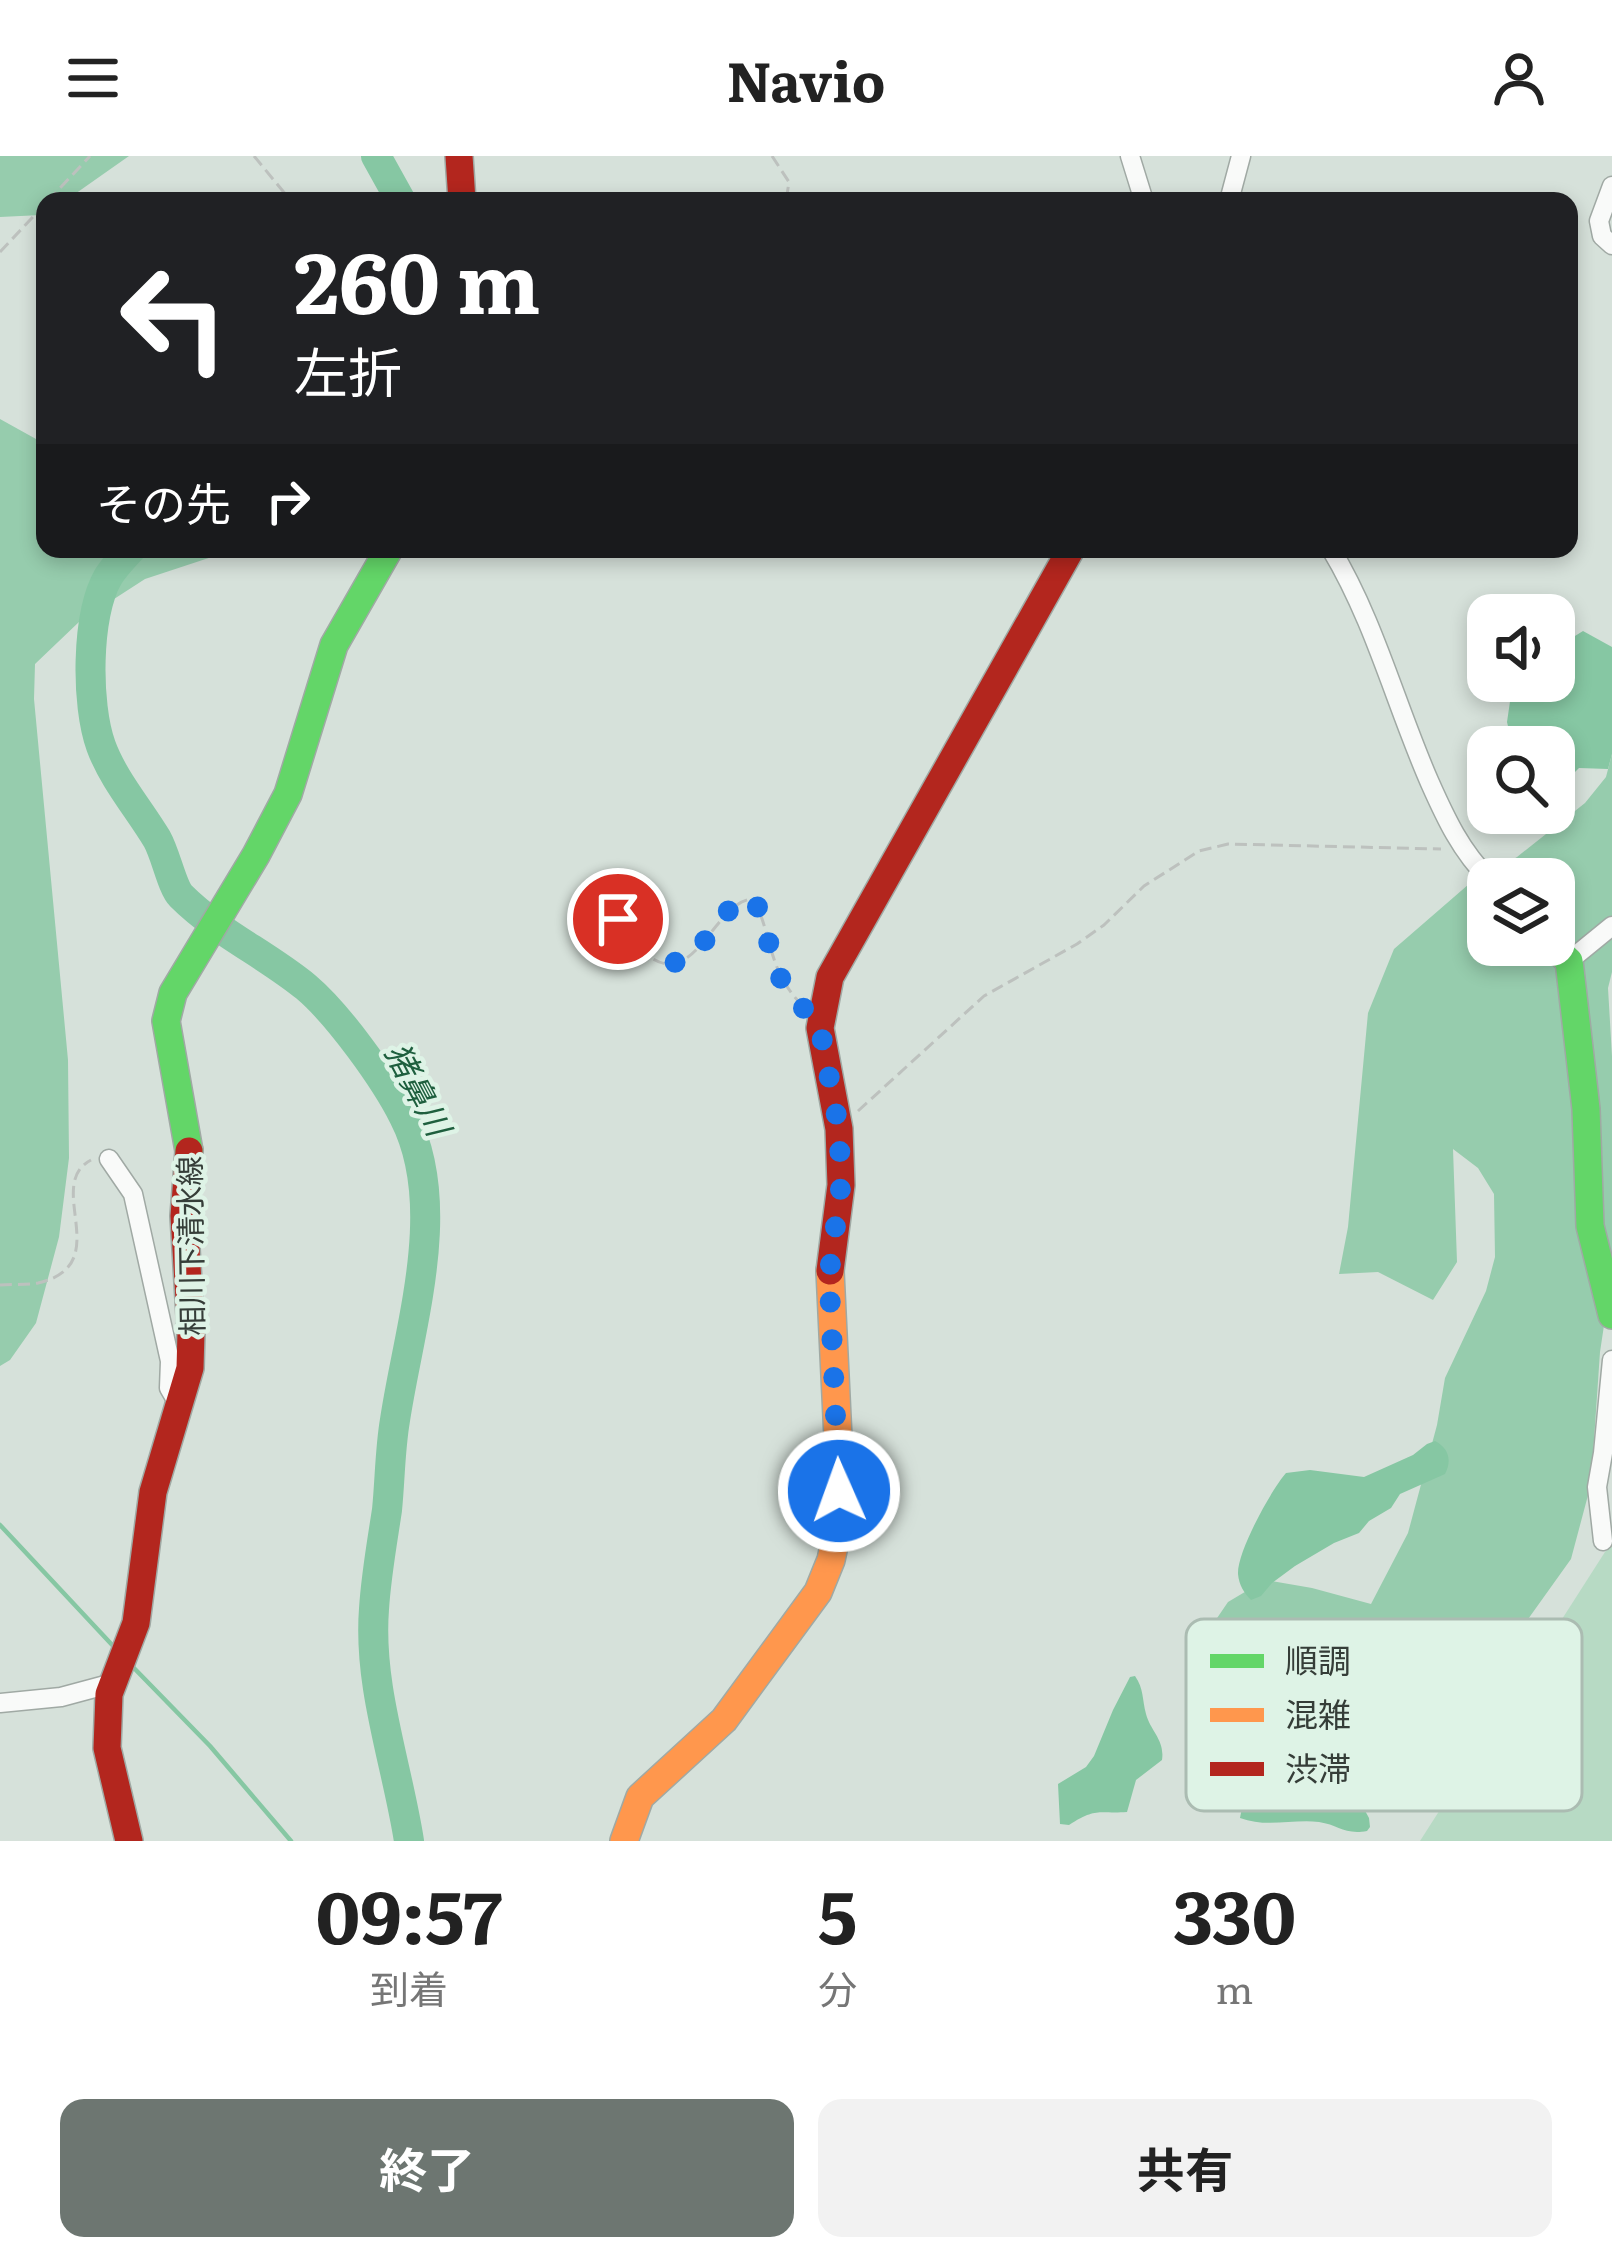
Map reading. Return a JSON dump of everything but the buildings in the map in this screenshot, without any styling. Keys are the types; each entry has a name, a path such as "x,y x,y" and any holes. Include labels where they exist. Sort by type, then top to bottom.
{"street":[{"path":"459,156 460,192"},
{"path":"1130,156 1141,192"},
{"path":"1231,192 1241,156"},
{"path":"1612,186 1599,220 1602,236 1612,245"},
{"name":"相川下清水線","path":"129,1841 107,1748 109,1694 136,1623 153,1492 190,1368 184,1216 190,1156 166,1021 173,993 288,794 334,645 384,558"},
{"path":"624,1841 640,1797 724,1720 818,1592 831,1560 838,1522 839,1460 829,1275 841,1185 839,1129 820,1028 830,977 1066,558"},
{"path":"1337,558 1375,640 1415,749 1470,858"},
{"path":"1575,945 1612,926"},
{"path":"1562,966 1586,1109 1590,1226 1612,1315"},
{"path":"110,1159 133,1193 170,1361 169,1388 179,1405"},
{"path":"1603,1541 1597,1487 1612,1360"},
{"path":"0,1703 61,1696 115,1677"}],"path":[{"path":"56,192 90,156"},
{"path":"254,156 284,192"},
{"path":"772,156 789,182 787,192"},
{"path":"0,252 36,213"},
{"path":"839,1129 983,996 1077,944 1144,886 1199,850 1228,844 1461,848"},
{"path":"618,919 645,953 665,962 681,961 699,949 731,907 754,899 773,964 820,1028"},
{"path":"0,1285 37,1283 72,1263 79,1249 74,1178 83,1164 100,1155 110,1159"}],"shaded area":[{"path":"0,156 129,156 78,192 36,192 36,215 0,217"},
{"path":"0,419 36,439 36,558 209,558 145,579 80,621 35,664 34,699 68,1060 69,1158 59,1237 36,1323 10,1360 0,1366"},
{"path":"1583,631 1612,647 1608,769 1579,768 1575,772 1575,726 1508,726 1510,702 1575,702 1575,636"},
{"path":"1612,754 1612,972 1608,988 1612,1272 1600,1352 1591,1484 1571,1559 1528,1619 1216,1619 1228,1602 1265,1580 1371,1604 1408,1533 1445,1378 1486,1291 1495,1257 1494,1194 1478,1168 1453,1149 1457,1262 1433,1300 1378,1272 1339,1274 1348,1227 1368,1013 1394,949 1467,886 1467,966 1575,966 1575,858 1515,858 1546,834 1575,834 1575,811 1606,777"},
{"path":"1435,1441 1448,1455 1445,1474 1400,1494 1391,1508 1359,1533 1295,1566 1261,1596 1251,1600 1246,1595 1238,1574 1243,1551 1286,1473 1310,1470 1364,1477"},
{"path":"1612,1541 1612,1841 1420,1841 1439,1811 1582,1811 1582,1619 1562,1619"},
{"path":"1135,1676 1162,1760 1136,1780 1127,1812 1092,1814 1069,1825 1060,1824 1058,1784 1086,1767 1094,1756 1113,1710 1130,1677"},
{"path":"1241,1811 1365,1811 1370,1827 1359,1832 1319,1822 1240,1818"}],"waterway":[{"name":"猪鼻川","path":"376,156 396,192"},
{"name":"猪鼻川","path":"124,558 101,593 92,636 93,708 106,758 157,839 181,896 306,987 332,1013 385,1084 417,1152 424,1189 422,1267 393,1431 373,1638 379,1696 409,1841"},
{"path":"0,1525 115,1648"},
{"path":"131,1665 210,1746 291,1841"}],"traffic: fast":[{"path":"189,1151 166,1021 173,993 288,794 334,645 384,558"},
{"path":"1570,966 1586,1109 1590,1226 1612,1315"}],"traffic: slow":[{"path":"624,1841 640,1797 724,1720 818,1592 831,1560 839,1522 839,1459 830,1271"}],"traffic: jam":[{"path":"459,156 461,192"},
{"path":"830,1271 841,1185 839,1129 820,1028 830,977 1066,558"},
{"path":"129,1841 107,1748 109,1694 136,1623 153,1492 190,1368 184,1216 189,1151"}],"route":[{"path":"618,919 645,953 665,962 681,961 699,949 731,907 754,899 773,964 820,1028 839,1129 841,1185 829,1275 839,1491"}]}
